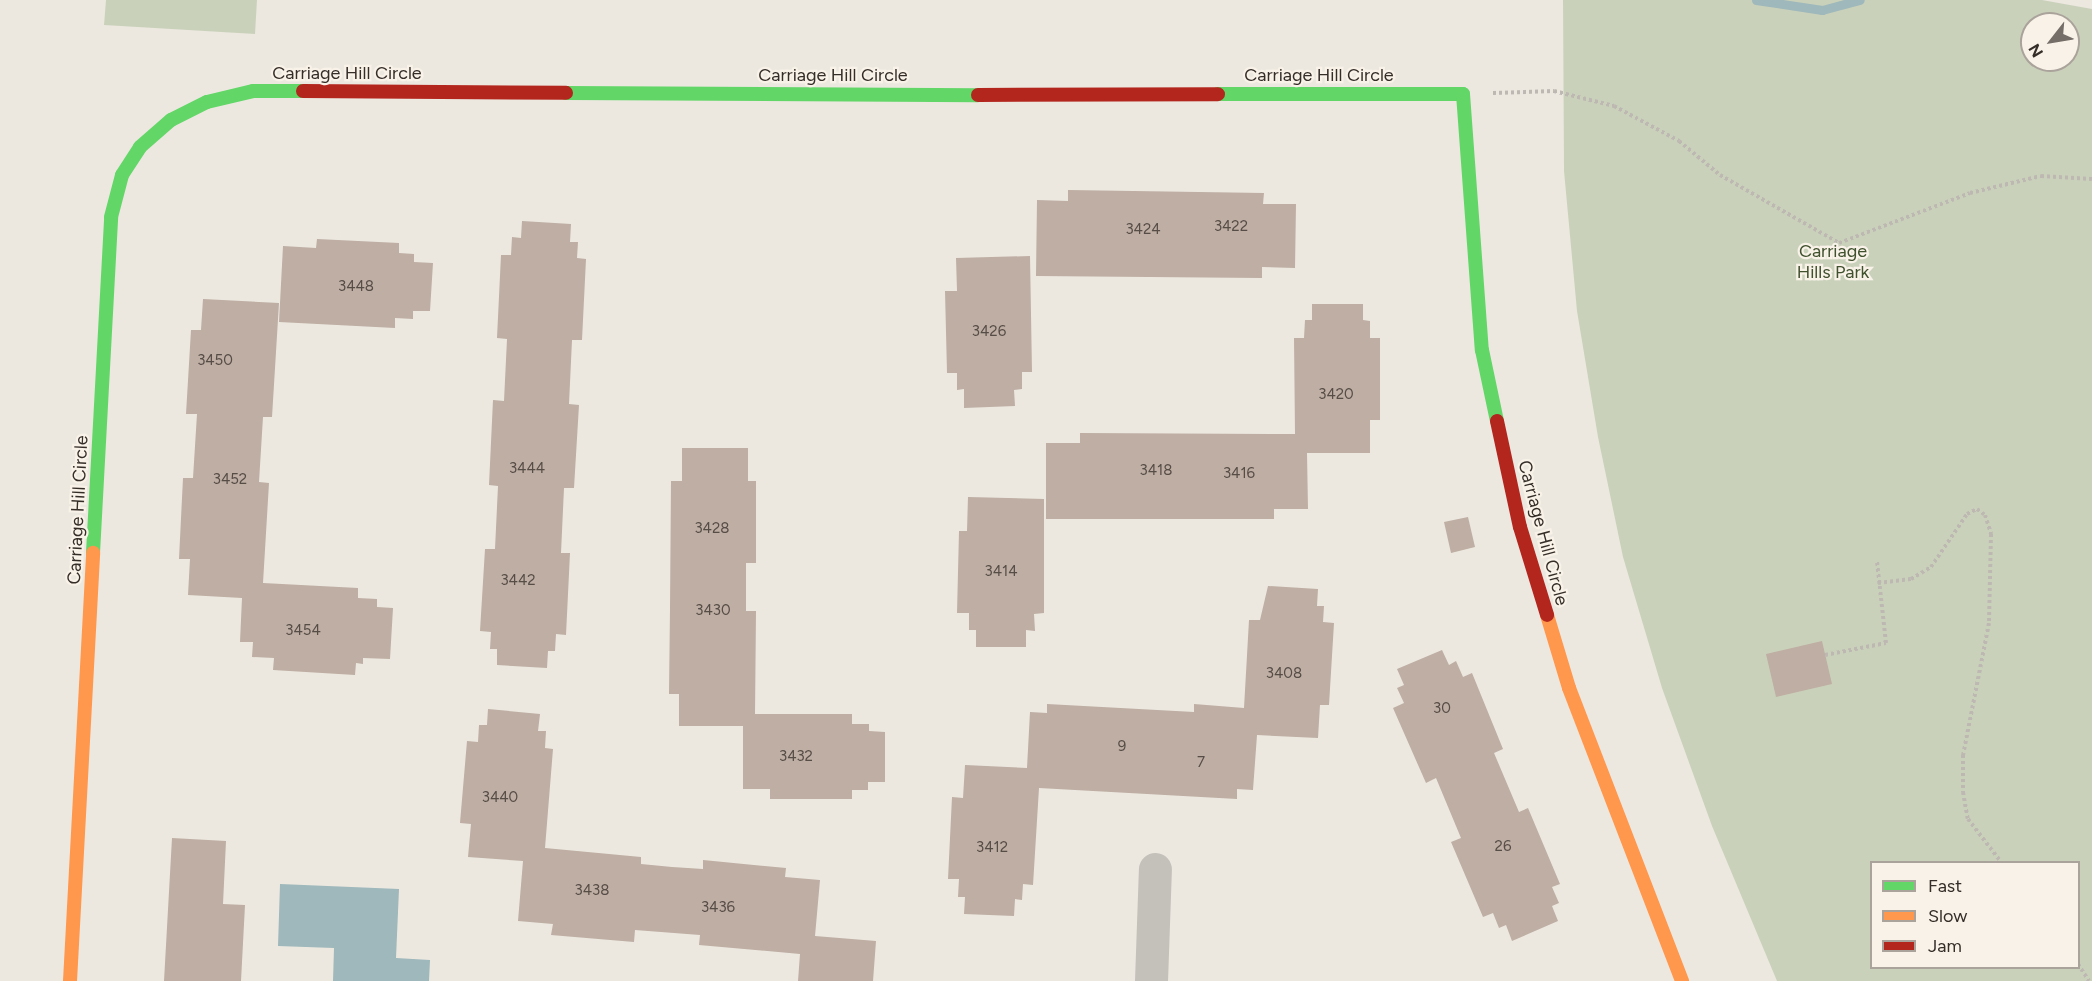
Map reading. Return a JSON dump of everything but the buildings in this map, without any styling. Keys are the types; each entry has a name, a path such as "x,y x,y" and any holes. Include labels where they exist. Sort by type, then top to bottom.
{"street":[{"name":"Carriage Hill Circle","path":"70,981 111,217 122,175 140,147 171,120 207,102 253,91 798,95 1462,94 1482,350 1520,527 1569,688 1682,981"},
{"path":"1150,981 1155,869"}],"path":[{"path":"1462,94 1554,91 1614,106 1679,141 1720,175 1839,243 1970,193 2041,177 2092,179"},
{"path":"1878,583 1911,579 1931,567 1967,514 1977,508 1985,515 1990,534 1989,623 1963,755 1963,792 1968,819 2000,861"},
{"path":"1825,656 1886,643 1877,561"},
{"path":"2080,966 2089,981"}],"green space":[{"path":"106,0 257,0 255,34 104,25"},
{"name":"Carriage Hills Park","path":"1563,0 2042,0 2092,9 2092,981 1777,981 1712,826 1662,688 1623,557 1598,437 1577,311 1564,171"}],"water":[{"path":"280,884 399,889 396,958 430,960 429,981 333,981 334,948 278,946"}],"waterway":[{"path":"1756,0 1822,10 1860,0"}],"traffic: fast":[{"path":"93,553 111,217 122,175 140,147 171,120 207,102 253,91 303,91"},
{"path":"566,93 978,95"},
{"path":"1218,94 1463,94 1482,350 1497,421"}],"traffic: slow":[{"path":"70,981 93,553"},
{"path":"1547,615 1569,688 1682,981"}],"traffic: jam":[{"path":"303,91 566,93"},
{"path":"978,95 1218,94"},
{"path":"1497,421 1520,527 1547,615"}]}
